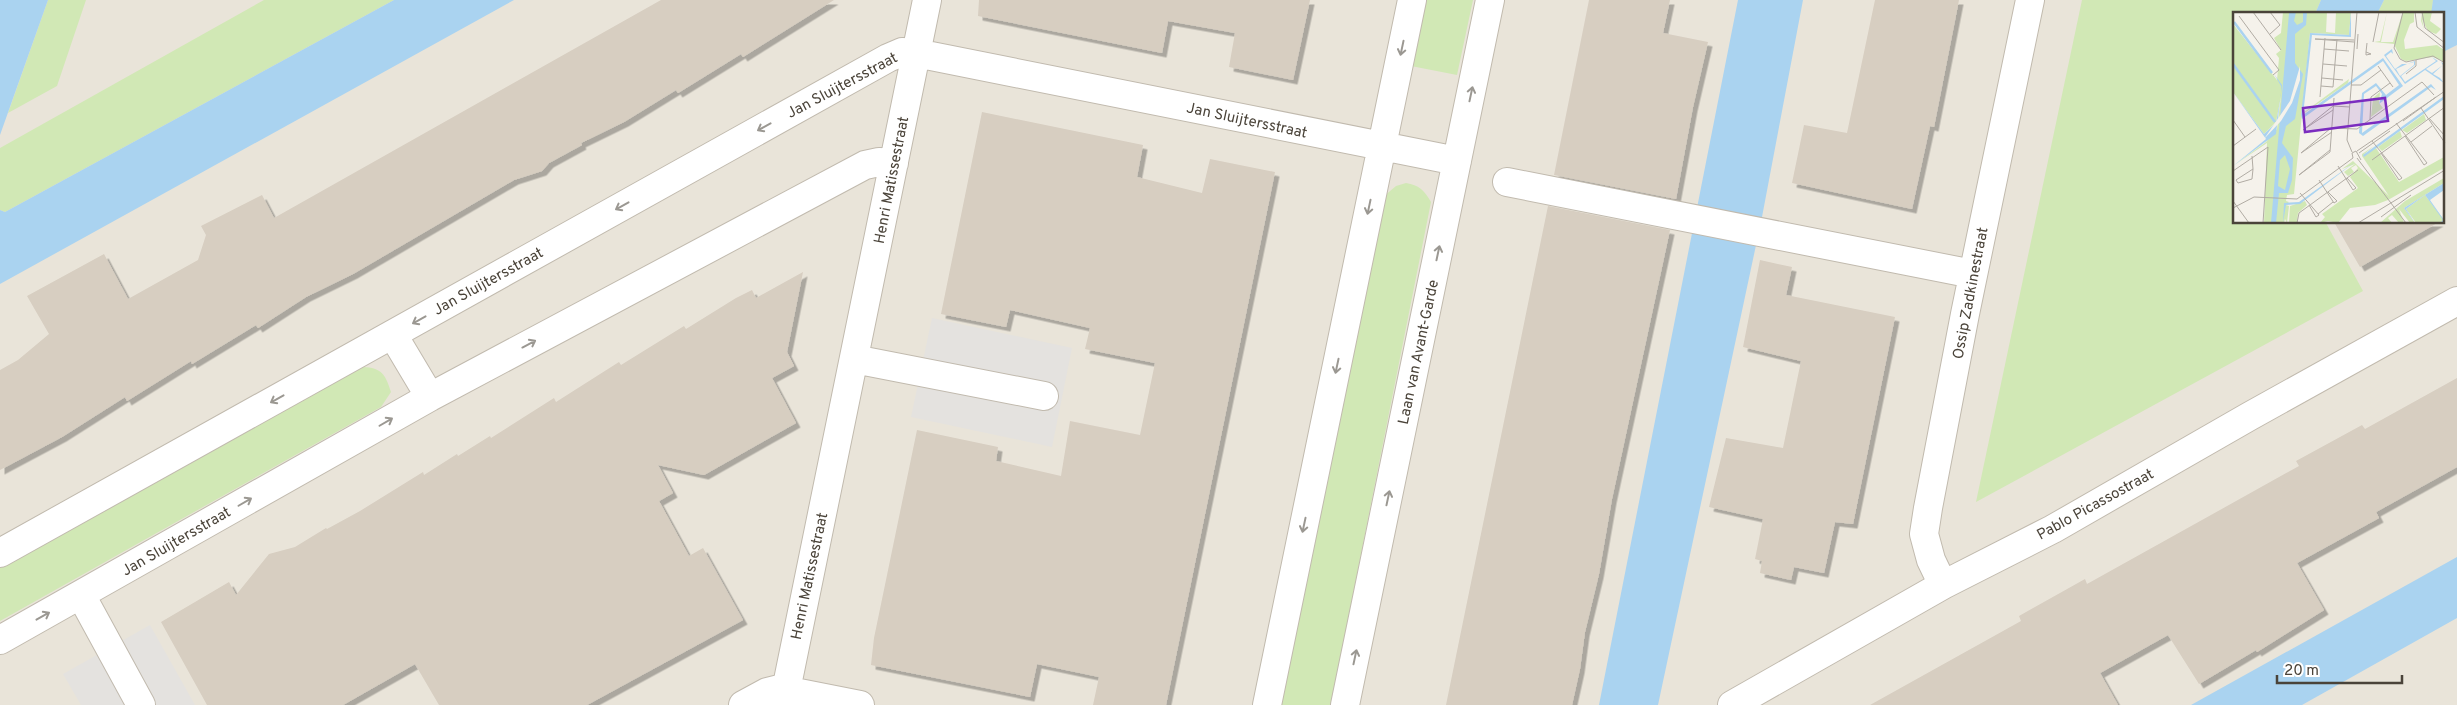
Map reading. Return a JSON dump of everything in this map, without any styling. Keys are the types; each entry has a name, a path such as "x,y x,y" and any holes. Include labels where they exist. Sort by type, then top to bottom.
{"street":[{"name":"Henri Matissestraat","path":"785,697 927,0"},
{"path":"1267,705 1412,0"},
{"name":"Laan van Avant-Garde","path":"1345,705 1490,0"},
{"name":"Ossip Zadkinestraat","path":"1943,585 1931,560 1924,534 1974,274 2030,0"},
{"name":"Jan Sluijtersstraat","path":"0,553 888,58 902,52 916,53 1457,161"},
{"name":"Jan Sluijtersstraat","path":"0,640 430,397 865,165 879,162 894,163"},
{"path":"1507,182 1773,236 1974,274"},
{"name":"Pablo Picassostraat","path":"1732,705 1943,585 2053,529 2250,416 2457,301"},
{"path":"393,334 430,397"},
{"path":"854,359 1044,396"},
{"path":"81,595 141,705"},
{"path":"743,705 767,692 785,697 860,705"}],"shaded area":[{"path":"35,0 2457,0 2457,705 0,705 0,115"},
{"path":"932,318 1072,348 1052,447 911,417"},
{"path":"150,625 195,705 81,705 63,674"}],"green space":[{"path":"48,0 86,0 57,86 8,113"},
{"path":"264,0 394,0 5,212 0,210 0,148"},
{"path":"1424,0 1473,0 1457,75 1411,66"},
{"path":"2082,0 2321,0 2316,12 2233,12 2233,224 2327,224 2363,291 1976,502"},
{"path":"2384,0 2433,0 2432,12 2378,12"},
{"path":"1406,183 1421,189 1431,202 1331,705 1278,705 1383,197 1396,186"},
{"path":"359,367 372,368 384,375 391,392 381,407 0,621 0,566"}],"water":[{"path":"0,0 48,0 0,135"},
{"path":"394,0 514,0 0,284 0,210 5,212"},
{"path":"1738,0 1803,0 1762,217 1658,705 1599,705"},
{"path":"2321,0 2384,0 2378,12 2316,12"},
{"path":"2433,0 2457,0 2457,45 2444,52 2444,12 2431,12"},
{"path":"2457,557 2457,618 2302,705 2191,705"}],"building":[{"path":"661,0 834,0 743,57 741,54 678,93 676,90 624,122 581,143 582,145 549,163 542,171 514,180 353,274 306,297 258,328 256,325 192,364 191,361 127,401 125,397 62,437 0,470 0,370 18,360 49,334 27,296 104,254 128,299 198,260 206,235 201,226 262,195 274,218"},
{"path":"979,0 1310,0 1293,80 1229,67 1235,33 1168,21 1162,53 978,16"},
{"path":"1589,0 1670,0 1663,33 1708,42 1693,107 1676,199 1554,175"},
{"path":"1875,0 1959,0 1934,127 1930,126 1912,209 1792,183 1804,125 1847,133"},
{"path":"982,112 1143,145 1137,177 1202,193 1210,159 1275,172 1166,705 1093,705 1099,677 1037,664 1030,697 871,665 874,638 917,430 998,447 996,461 1061,476 1070,421 1140,435 1155,363 1085,349 1090,328 1010,310 1006,327 941,314"},
{"path":"1548,206 1670,230 1612,499 1599,574 1585,632 1580,669 1572,705 1446,705"},
{"path":"2335,224 2435,224 2360,267"},
{"path":"1760,260 1792,267 1786,295 1895,317 1853,524 1835,522 1824,573 1794,567 1791,580 1760,573 1762,561 1755,559 1763,519 1709,507 1726,438 1783,448 1801,361 1743,347"},
{"path":"803,272 787,352 794,366 772,378 796,423 704,475 658,465 673,493 659,501 689,556 703,548 743,620 587,705 439,705 415,664 343,705 207,705 161,622 229,582 236,595 269,554 295,547 326,528 360,511 423,472 424,475 457,454 458,456 490,436 491,438 554,398 556,402 619,362 621,365 684,326 686,329 736,298 752,290 756,298"},
{"path":"2457,378 2457,467 2376,512 2379,518 2297,563 2324,610 2257,652 2256,650 2199,684 2168,635 2100,673 2118,705 1870,705 2021,621 2019,616 2085,579 2087,584 2299,466 2296,461 2362,425 2365,429"}]}
